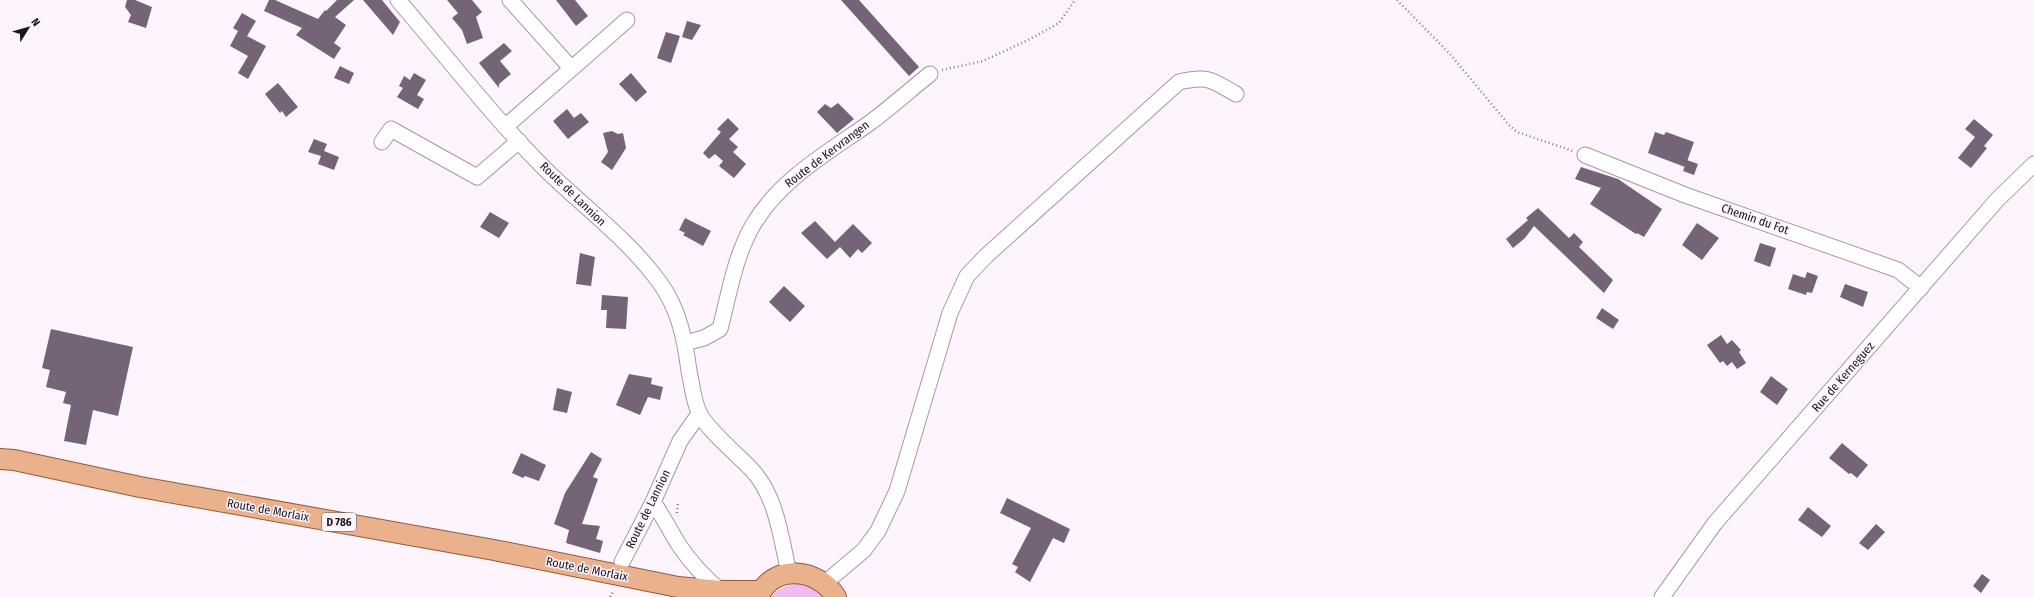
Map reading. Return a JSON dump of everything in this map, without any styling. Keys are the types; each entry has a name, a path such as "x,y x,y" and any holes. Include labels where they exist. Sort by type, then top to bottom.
{"main road":[{"name":"Route de Morlaix","path":"0,459 14,460 140,487 494,550 678,587 759,594"},
{"path":"759,594 773,580 789,573 808,575 831,590"},
{"name":"Route de Morlaix","path":"678,587 698,597"}],"street":[{"name":"Route de Lannion","path":"398,0 505,127 632,251 660,284 676,313 685,343 693,396 699,414 754,472 768,493 789,573"},
{"path":"510,0 571,68"},
{"path":"505,127 627,20"},
{"name":"Route de Kervrangen","path":"685,343 704,338 720,329 741,250 753,225 777,192 804,170 873,120 930,74"},
{"path":"831,590 878,531 898,491 950,314 967,276 992,251 1180,82 1200,77 1214,82 1236,94"},
{"path":"382,142 391,129 477,177 518,141"},
{"name":"Chemin du Fot","path":"1585,155 1685,195 1898,270 1921,288"},
{"name":"Rue de Kerneguez","path":"1662,597 1716,523 1997,200 2034,164"},
{"name":"Route de Lannion","path":"622,562 653,502 680,441 699,414"},
{"path":"653,502 666,520 679,545 704,578 721,591"}],"path":[{"path":"930,74 983,61 1028,40 1059,23 1075,0"},
{"path":"1397,0 1450,54 1475,86 1517,132 1585,155"}],"shaded area":[{"path":"799,583 810,586 826,597 770,597 783,587"}],"building":[{"path":"127,0 135,0 152,7 146,28 128,22 131,15 125,7"},
{"path":"269,0 275,0 318,19 325,10 326,11 337,0 354,0 335,17 346,25 334,43 341,48 334,59 296,35 302,28 264,11"},
{"path":"363,0 382,0 400,22 393,35"},
{"path":"447,0 472,0 482,12 476,17 483,38 467,44 462,30 452,18 458,13"},
{"path":"556,0 575,0 588,16 576,26"},
{"path":"841,0 859,0 919,67 909,76"},
{"path":"242,13 256,21 247,36 266,46 248,79 238,73 248,56 230,46 238,31 233,28"},
{"path":"687,21 701,25 692,40 682,37"},
{"path":"666,32 680,36 671,63 657,58"},
{"path":"504,43 512,51 500,61 511,74 499,84 499,88 479,63"},
{"path":"340,66 354,73 349,84 334,78"},
{"path":"414,73 426,80 417,95 424,99 418,109 397,97 403,88 399,86 404,76 410,80"},
{"path":"631,73 647,92 636,102 619,84"},
{"path":"278,83 298,107 286,117 282,111 280,113 265,94"},
{"path":"838,103 854,119 837,133 817,112 825,104 831,108"},
{"path":"567,109 574,118 581,113 589,122 568,139 553,121"},
{"path":"728,118 739,129 729,139 738,147 733,152 746,164 734,178 719,166 723,161 715,154 709,159 703,153 721,132 717,129"},
{"path":"1974,119 1993,135 1984,146 1987,148 1971,168 1958,158 1975,137 1965,129"},
{"path":"612,131 618,134 623,133 626,148 612,170 601,162 608,152 603,133"},
{"path":"1655,132 1664,135 1666,132 1694,142 1685,167 1648,153"},
{"path":"314,139 327,144 324,151 339,157 334,170 318,164 321,156 308,152"},
{"path":"1687,160 1698,164 1694,175 1683,171"},
{"path":"1581,167 1618,179 1662,209 1644,237 1637,233 1636,234 1590,204 1601,188 1575,179"},
{"path":"1538,208 1569,238 1574,233 1583,242 1579,247 1613,280 1604,293 1534,226 1525,238 1513,248 1506,239 1528,220 1526,218"},
{"path":"490,212 509,223 499,238 480,227"},
{"path":"685,218 711,231 703,246 683,235 685,233 679,230"},
{"path":"815,221 835,242 853,224 872,243 862,253 858,249 850,258 840,247 827,259 801,233"},
{"path":"1697,223 1719,238 1702,260 1682,245"},
{"path":"1760,243 1776,248 1770,267 1754,261"},
{"path":"580,253 595,257 591,286 576,284"},
{"path":"1807,272 1818,276 1812,293 1807,292 1806,295 1788,289 1793,274 1805,278"},
{"path":"1845,284 1868,292 1863,307 1840,297"},
{"path":"784,286 805,306 790,322 769,302"},
{"path":"602,295 628,297 626,329 606,328 607,310 601,310"},
{"path":"1602,308 1619,320 1613,329 1596,318"},
{"path":"51,329 133,347 118,416 93,410 86,445 64,441 71,405 63,403 66,392 46,387 50,370 42,368"},
{"path":"1721,335 1727,344 1732,340 1741,350 1739,352 1746,363 1737,369 1732,362 1727,366 1723,361 1720,363 1707,345"},
{"path":"629,374 652,378 651,384 663,387 660,400 648,397 640,415 616,405"},
{"path":"1771,376 1788,389 1777,405 1760,392"},
{"path":"557,388 572,392 567,413 553,410"},
{"path":"1842,443 1868,465 1857,478 1851,473 1849,474 1829,458"},
{"path":"591,452 602,459 593,477 598,479 582,524 600,526 596,539 603,541 600,553 566,543 569,530 554,524 565,493"},
{"path":"521,453 546,465 539,481 525,476 523,478 512,473"},
{"path":"1007,498 1070,529 1064,543 1053,538 1030,582 1015,572 1018,567 1012,564 1031,528 1000,513"},
{"path":"1808,507 1831,526 1822,537 1798,520"},
{"path":"1876,524 1885,532 1868,550 1859,543"},
{"path":"1982,574 1990,580 1981,593 1973,586"}]}
